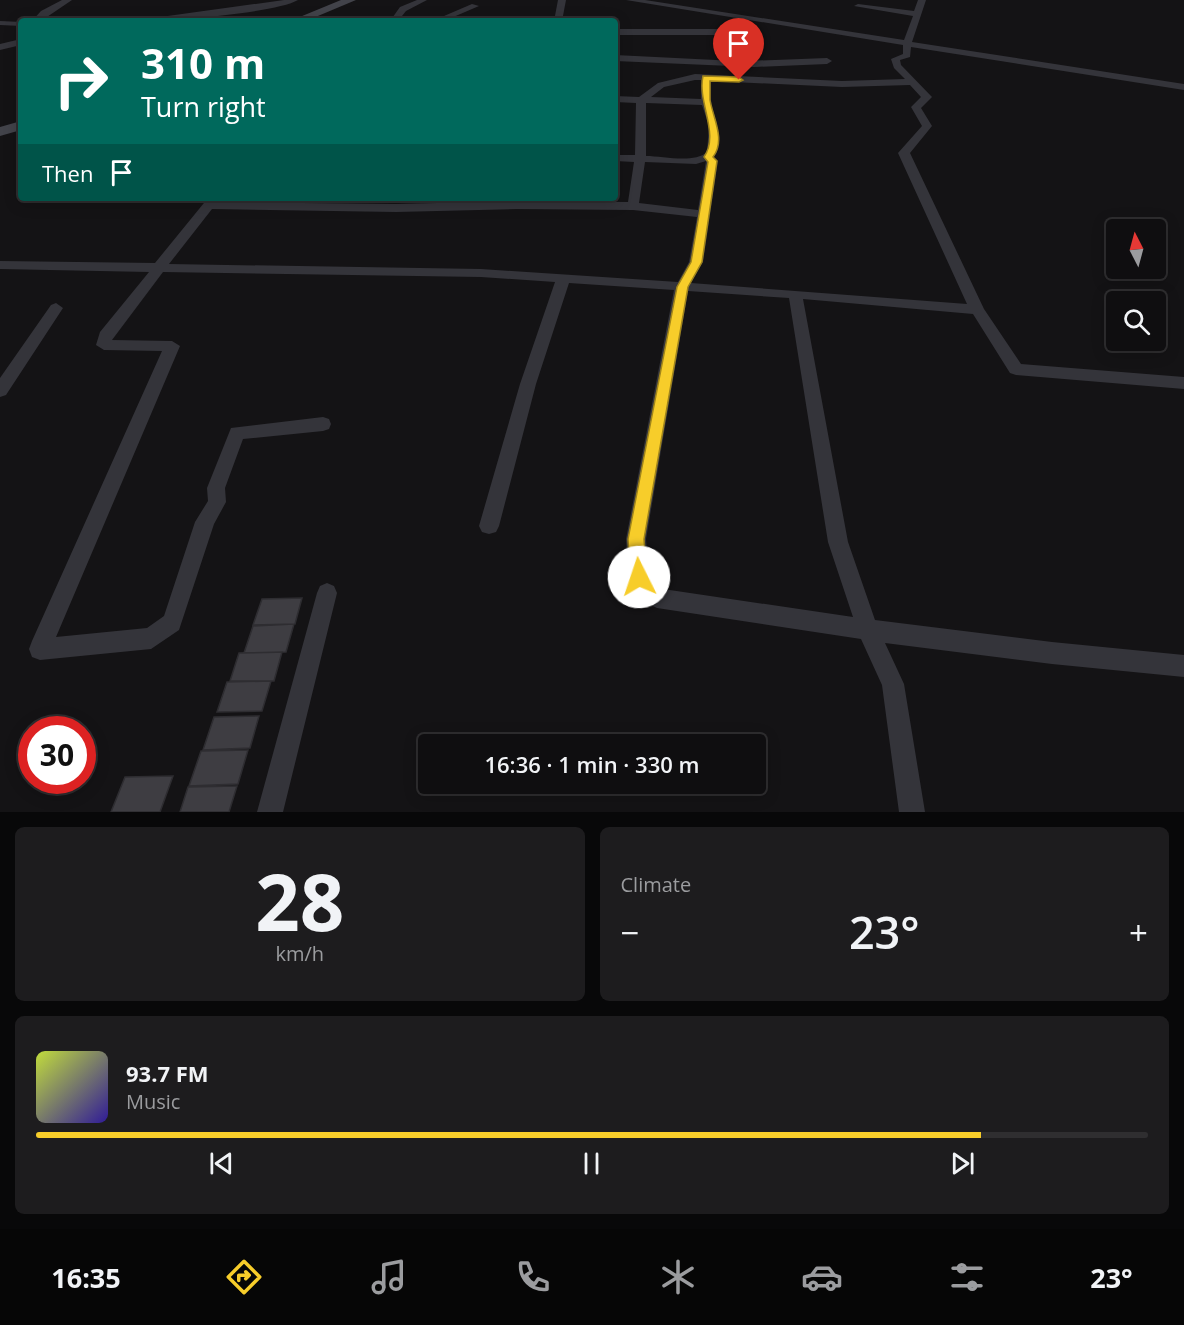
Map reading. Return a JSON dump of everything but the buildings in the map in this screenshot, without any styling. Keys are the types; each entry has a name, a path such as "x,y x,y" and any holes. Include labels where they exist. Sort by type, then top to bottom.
{"street":[{"path":"39,18 68,0"},
{"path":"171,18 269,6 294,0"},
{"path":"304,18 351,0"},
{"path":"396,18 403,9 423,0"},
{"path":"444,18 475,6 467,0"},
{"path":"558,18 562,0"},
{"path":"630,0 658,9 732,16 1184,87"},
{"path":"922,0 907,44 906,55 895,59 897,66 927,97 916,107 927,126 921,137 904,153 977,310 1016,369 1184,383"},
{"path":"858,6 916,14"},
{"path":"732,16 740,45 741,63"},
{"path":"0,23 18,24"},
{"path":"618,32 660,27 736,32"},
{"path":"0,47 18,43"},
{"path":"618,58 741,63 827,61"},
{"path":"618,158 696,161 708,157 712,152 714,126 706,102 701,61"},
{"path":"641,100 660,85 681,79 704,77 842,84 914,82"},
{"path":"618,99 706,102"},
{"path":"633,206 642,147 641,100"},
{"path":"0,132 18,126"},
{"path":"708,157 712,161 696,262 682,287 636,539 639,577 657,598 868,631 1063,655 1184,666"},
{"path":"323,424 237,433 216,488 217,502 205,522 172,623 151,638 40,649 172,346 104,345 105,336 211,202 396,208 516,205 633,206 705,214"},
{"path":"0,265 481,273 795,294 977,310"},
{"path":"489,526 528,384 564,277"},
{"path":"795,294 838,542 868,631 893,684 912,812"},
{"path":"0,391 56,308"},
{"path":"270,812 327,593"}],"route":[{"path":"639,577 636,539 682,287 696,262 705,214 712,161 708,157 712,152 714,126 706,102 706,78 739,80"}]}
